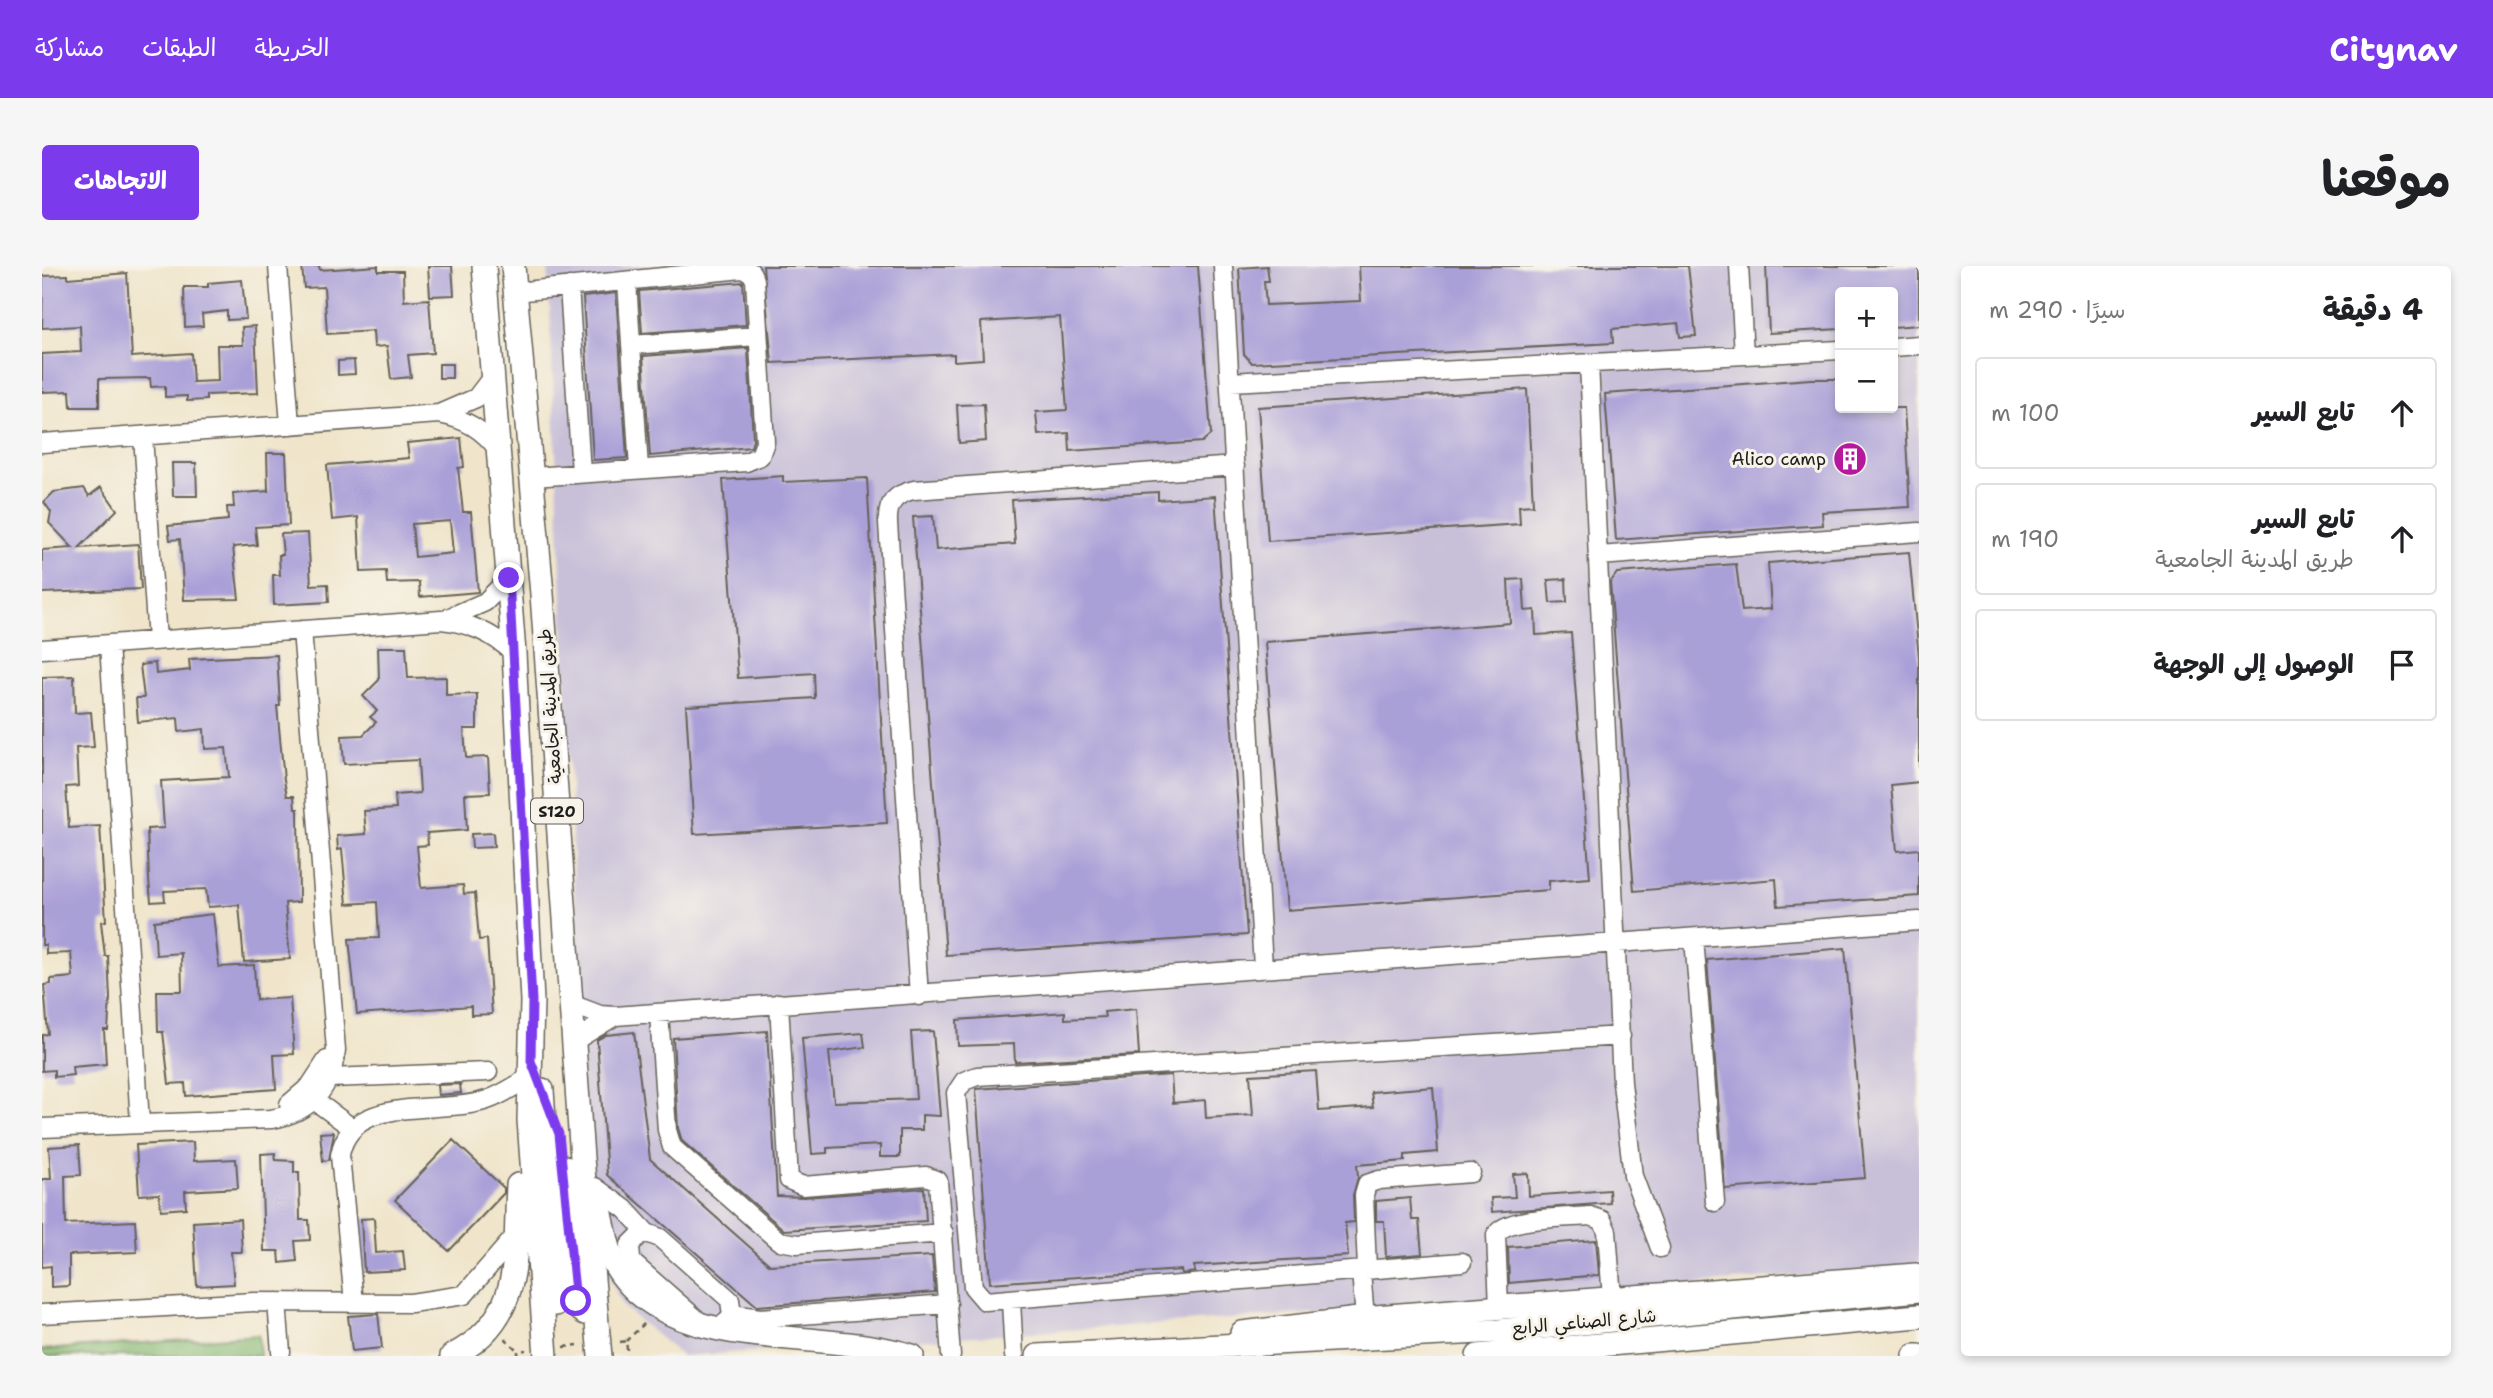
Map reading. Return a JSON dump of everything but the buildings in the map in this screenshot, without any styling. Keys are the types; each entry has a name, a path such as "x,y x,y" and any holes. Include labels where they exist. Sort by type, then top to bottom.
{"main road":[{"name":"طريق المدينة الجامعية","path":"484,266 514,653 532,1000 528,1120 552,1352"},
{"name":"طريق المدينة الجامعية","path":"513,266 533,477 582,1158 599,1350"},
{"path":"531,1069 559,1134 576,1306 584,1313 595,1310"},
{"path":"543,1096 552,1352"},
{"path":"453,1356 483,1332 502,1307 516,1267 519,1168 528,1120"},
{"path":"582,1158 595,1187 614,1264 626,1287 652,1316 686,1338 712,1344 843,1345 912,1356"},
{"path":"1161,1350 1244,1332 1364,1318 1919,1275"},
{"name":"شارع الصناعي الرابع","path":"1038,1356 1499,1331 1919,1290"},
{"name":"شارع الصناعي الرابع","path":"1478,1356 1919,1316"}],"street":[{"path":"278,266 290,425"},
{"path":"1223,266 1263,968"},
{"path":"1739,266 1744,355"},
{"path":"515,292 746,270 755,280 765,442 760,456 746,462 533,477"},
{"path":"627,281 639,469"},
{"path":"569,286 581,473"},
{"path":"631,345 758,336"},
{"path":"1898,347 1919,349"},
{"path":"1230,382 1835,349"},
{"path":"1589,363 1618,943 1622,1083 1633,1176 1660,1248"},
{"path":"42,443 439,414 476,398 492,377"},
{"path":"439,414 467,422 490,439 499,451"},
{"path":"143,436 157,640"},
{"path":"919,996 887,511 892,500 902,493 914,490 1235,466"},
{"path":"1600,556 1919,532"},
{"path":"42,649 440,620 471,611 485,602 509,578"},
{"path":"440,620 480,629 514,653"},
{"path":"42,1128 283,1117 314,1100 324,1090 336,1050 302,630"},
{"path":"109,644 140,1123"},
{"path":"571,1004 600,1015 615,1016 779,1003 919,996 1263,968 1919,921"},
{"path":"1694,938 1715,1202"},
{"path":"779,1003 789,1180 803,1186 933,1176 941,1187 951,1356"},
{"path":"659,1013 667,1130 672,1147 779,1241 797,1244 944,1233"},
{"path":"574,1041 615,1016"},
{"path":"1462,1262 1011,1301 985,1301 973,1287 955,1100 959,1086 970,1077 1621,1036"},
{"path":"249,1118 280,1109 301,1096 325,1064 334,1038"},
{"path":"354,1303 340,1155 343,1141 352,1128 372,1115 485,1101 531,1069"},
{"path":"330,1077 488,1072"},
{"path":"314,1100 352,1128"},
{"path":"1364,1318 1364,1195 1367,1184 1379,1180 1471,1173"},
{"path":"595,1187 625,1209 647,1233 660,1238 730,1300 733,1314 726,1325 709,1328 635,1265 631,1260 630,1245 640,1235 647,1233"},
{"path":"1499,1307 1496,1235 1499,1229 1512,1223 1590,1216 1602,1220 1607,1231 1612,1298"},
{"path":"42,1314 277,1301 411,1303 464,1295 519,1233"},
{"path":"277,1301 281,1352"},
{"path":"1011,1301 1014,1356"},
{"path":"733,1314 761,1318 948,1304"}],"path":[{"path":"518,1356 517,1351 599,1350 626,1341 652,1316"},
{"path":"626,1341 628,1356"}],"shaded area":[{"path":"548,266 1919,266 1919,1266 1435,1305 682,1356 623,1307 589,1236"}],"green space":[{"path":"258,1335 260,1356 42,1356 42,1350"}],"place":[{"name":"Alico camp","path":"1850,459"}],"route":[{"path":"509,578 532,1000 531,1061 559,1134 576,1301"}]}
